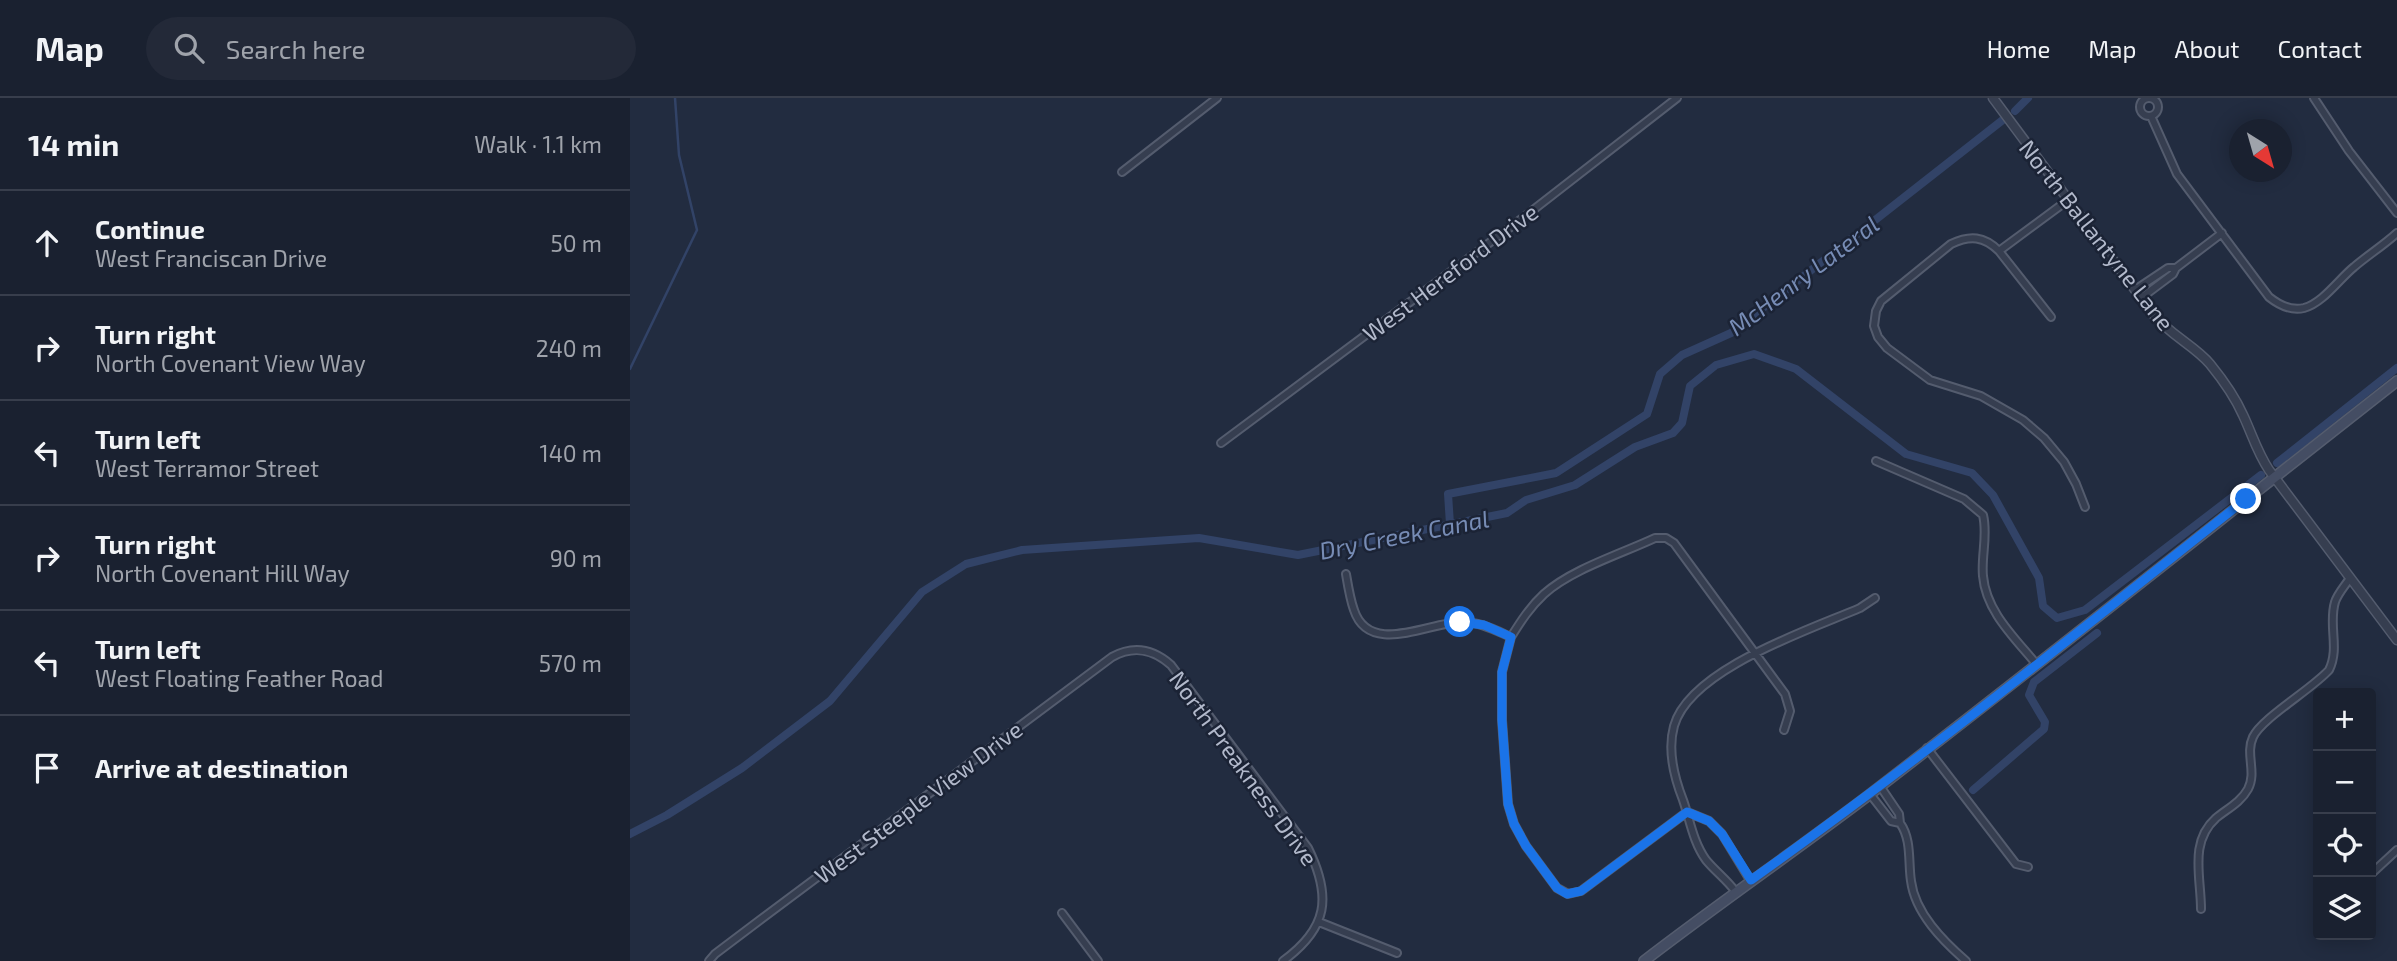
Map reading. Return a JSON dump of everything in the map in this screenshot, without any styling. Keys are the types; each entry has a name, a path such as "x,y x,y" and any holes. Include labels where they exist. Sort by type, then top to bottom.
{"main road":[{"path":"1644,961 1735,891 1870,794 2397,381"}],"street":[{"path":"1122,172 1217,98"},
{"name":"West Hereford Drive","path":"1221,443 1524,217 1677,98"},
{"name":"North Ballantyne Lane","path":"1993,98 2141,298 2165,327 2203,356 2218,375 2236,401 2258,453 2274,478 2397,640"},
{"path":"2314,98 2349,151 2397,213"},
{"path":"2151,116 2176,174 2269,297 2288,308 2302,308 2315,303 2356,265 2397,233"},
{"path":"1999,251 2068,200"},
{"path":"2141,298 2222,233"},
{"path":"2051,317 1999,251 1992,244 1974,237 1951,244 1886,295 1875,311 1874,326 1878,337 1887,348 1930,380 1981,396 2024,420 2044,438 2064,463 2085,507"},
{"path":"2135,290 2168,268 2176,268"},
{"path":"1876,461 1964,499 1983,515 1983,575 1987,598 2000,619 2037,665"},
{"path":"1687,812 1581,891 1567,894 1557,888 1526,846 1514,824 1508,804 1502,720 1502,672 1511,637 1522,619 1546,592 1584,570 1655,538 1666,538 1674,543 1785,694 1790,711 1784,730"},
{"path":"1346,573 1354,612 1369,631 1381,635 1395,635 1460,622 1484,625 1511,637"},
{"path":"2201,909 2198,850 2204,833 2216,818 2247,791 2252,770 2249,750 2256,732 2329,670 2336,649 2334,604 2350,578"},
{"path":"1735,891 1706,860 1692,834 1671,759 1674,727 1685,705 1700,687 1755,653 1860,608 1875,598"},
{"name":"North Preakness Drive","path":"1123,651 1149,651 1161,656 1171,666 1308,848 1319,871 1323,889 1319,922"},
{"name":"West Steeple View Drive","path":"709,961 1123,651"},
{"path":"1927,748 2016,864 2028,867"},
{"path":"1880,786 1899,814 1905,831 1911,883 1920,908 1934,928 1966,961"},
{"path":"1870,794 1891,821 1900,823"},
{"path":"1687,812 1709,821 1722,834 1751,880"},
{"path":"2376,869 2397,850"},
{"path":"1062,913 1098,961"},
{"path":"1283,961 1305,944 1319,922 1397,953"}],"waterway":[{"path":"630,369 697,230 679,155 675,98"},
{"name":"McHenry Lateral","path":"2015,111 2028,98"},
{"name":"McHenry Lateral","path":"1450,524 1448,494 1556,473 1647,414 1660,374 1682,355 1731,333 2004,119"},
{"name":"Dry Creek Canal","path":"630,834 667,815 742,768 830,701 922,592 966,564 1022,550 1199,538 1298,555 1507,513 1526,500 1575,485 1635,447 1673,433 1682,423 1690,386 1716,365 1754,354 1796,369 1906,454 1972,473 1993,495 2039,578 2043,606 2057,618 2085,610 2261,475"},
{"name":"Dry Creek Canal","path":"2277,463 2397,368"},
{"path":"1973,790 2044,729 2045,722 2029,695 2034,682 2097,633"}],"route":[{"path":"1460,622 1484,625 1511,637 1502,672 1502,720 1508,804 1514,824 1526,846 1557,888 1567,894 1581,891 1687,812 1709,821 1722,834 1751,880 1880,786 2246,499"}]}
